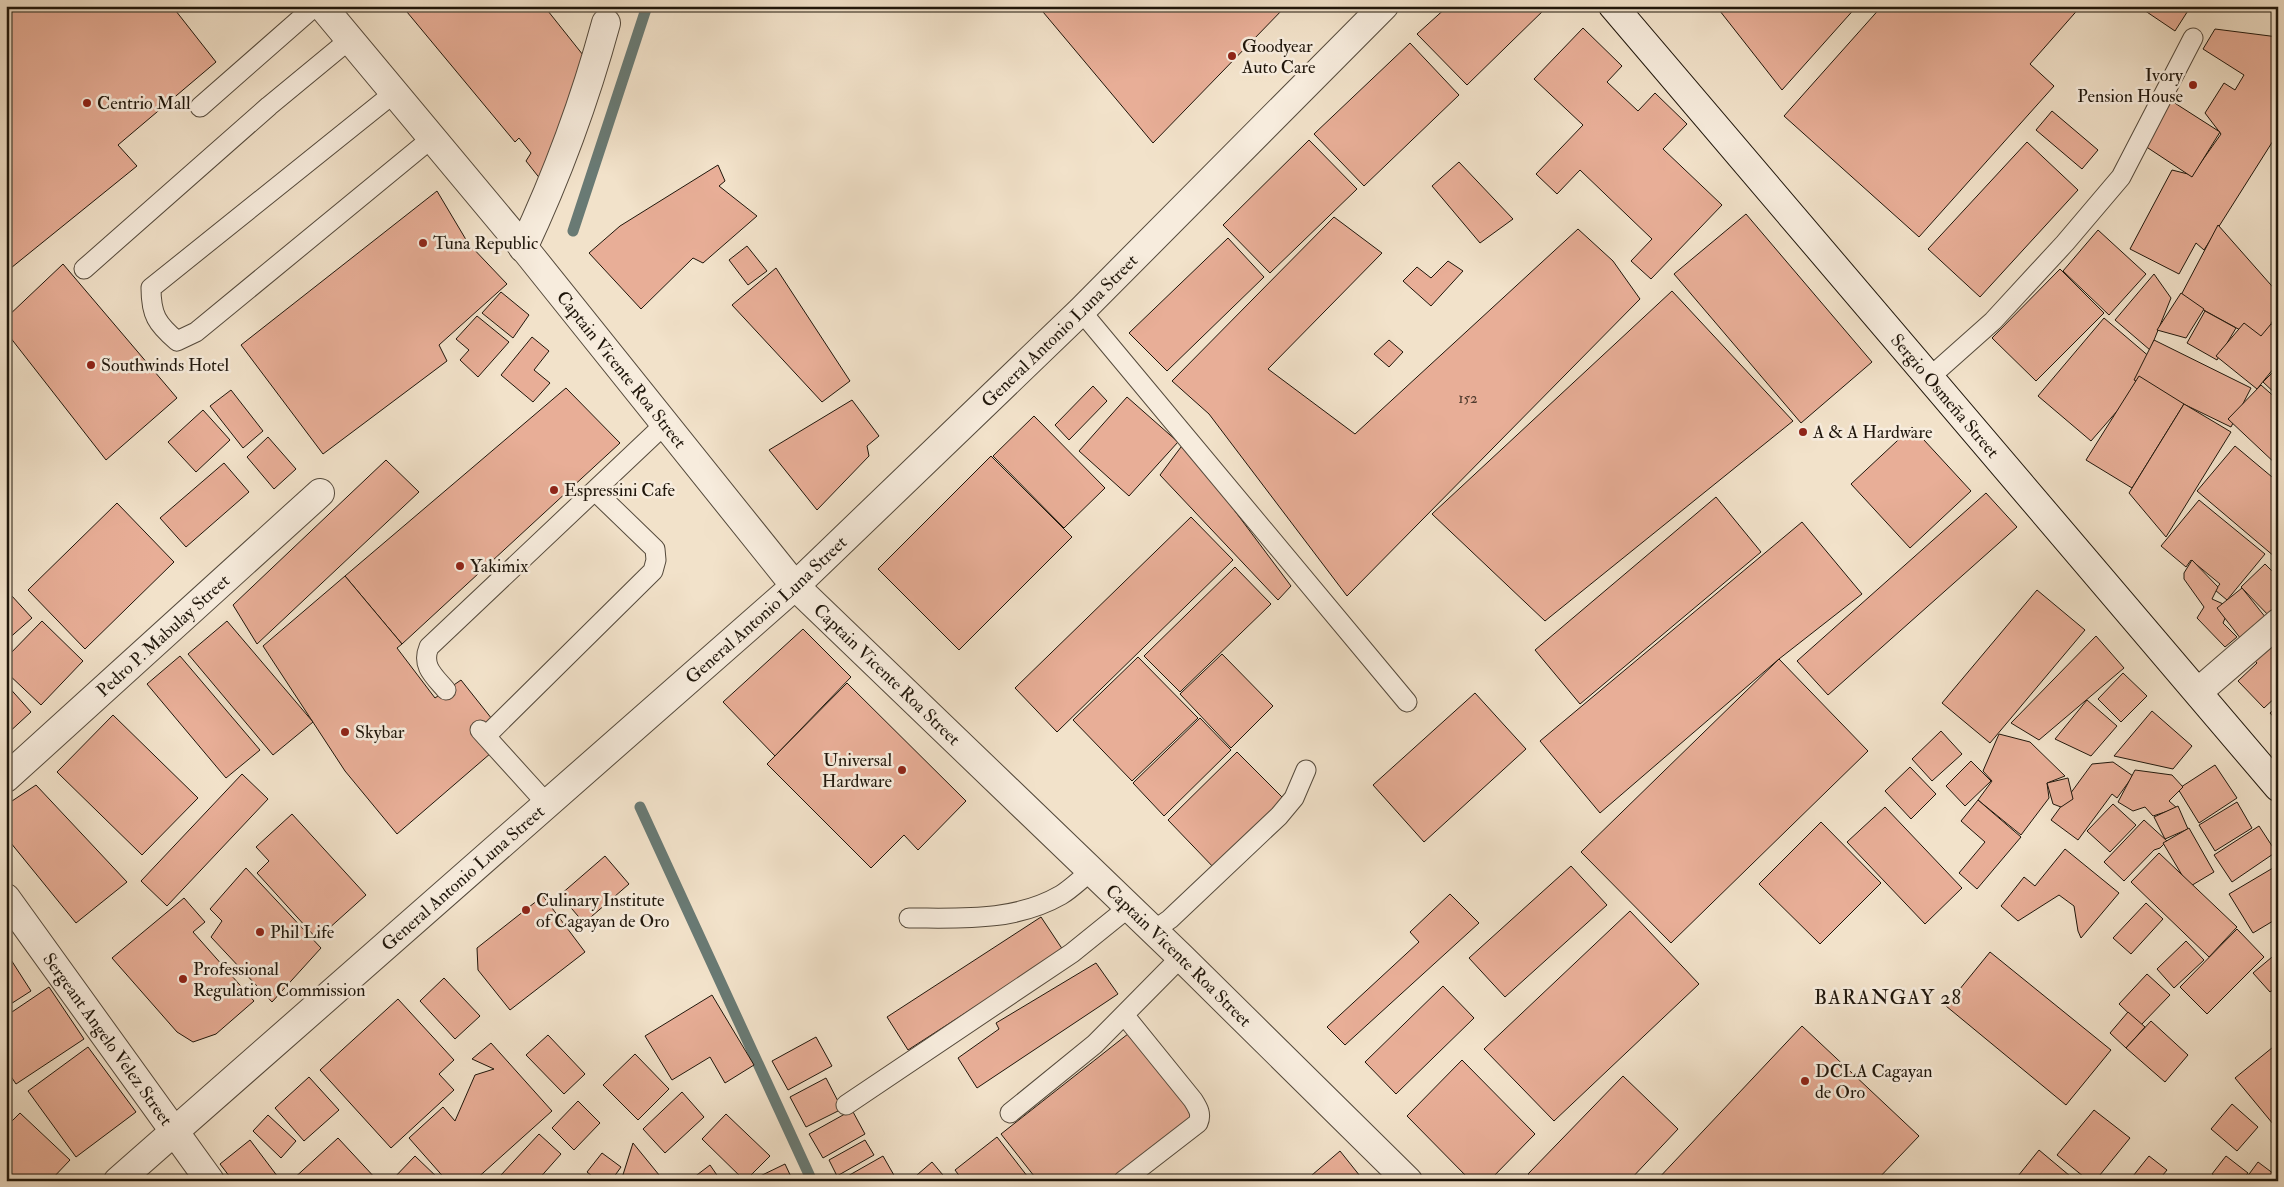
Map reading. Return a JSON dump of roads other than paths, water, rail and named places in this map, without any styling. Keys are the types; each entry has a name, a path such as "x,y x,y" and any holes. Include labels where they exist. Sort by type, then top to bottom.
{"street":[{"name":"Captain Vicente Roa Street","path":"322,6 523,248 795,586 1182,957 1408,1181"},
{"name":"General Antonio Luna Street","path":"118,1181 795,586 1081,311 1384,6"},
{"name":"Sergio Osmeña Street","path":"1613,6 2278,786"},
{"path":"523,248 545,202 578,112 606,22"},
{"name":"Pedro P. Mabulay Street","path":"6,778 320,493"},
{"path":"2198,692 2278,623"},
{"name":"Sergeant Angelo Velez Street","path":"6,898 210,1181"}],"lane":[{"path":"200,106 315,6"},
{"path":"1930,378 1993,320 2065,243 2121,177 2193,38"},
{"path":"84,270 269,106 349,40"},
{"path":"394,93 151,288 151,307 161,327 178,341 196,332 432,138"},
{"path":"1081,311 1407,702"},
{"path":"446,690 426,667 426,654 430,647 665,424"},
{"path":"547,804 483,733 653,571 656,560 655,549 595,491"},
{"path":"1153,931 1170,919 1279,816 1294,798 1306,770"},
{"path":"909,918 990,918 1020,912 1061,895 1091,871"},
{"path":"846,1105 1072,952 1129,907"},
{"path":"1010,1113 1095,1044 1182,957"},
{"path":"1123,1181 1198,1123 1200,1117 1199,1109 1193,1100 1125,1016"}],"waterway":[{"path":"573,231 647,6"},
{"path":"640,807 812,1181"}],"place":[{"name":"Goodyear Auto Care","path":"1232,56"},
{"name":"Ivory Pension House","path":"2193,85"},
{"name":"Centrio Mall","path":"87,103"},
{"name":"Tuna Republic","path":"423,243"},
{"name":"Southwinds Hotel","path":"91,365"},
{"name":"A & A Hardware","path":"1803,432"},
{"name":"Espressini Cafe","path":"554,490"},
{"name":"Yakimix","path":"460,566"},
{"name":"Skybar","path":"345,732"},
{"name":"Universal Hardware","path":"902,770"},
{"name":"Culinary Institute of Cagayan de Oro","path":"526,910"},
{"name":"Phil Life","path":"260,932"},
{"name":"Professional Regulation Commission","path":"183,979"},
{"name":"DCLA Cagayan de Oro","path":"1805,1081"}],"district":[{"name":"BARANGAY 28","path":"1888,997"}]}
